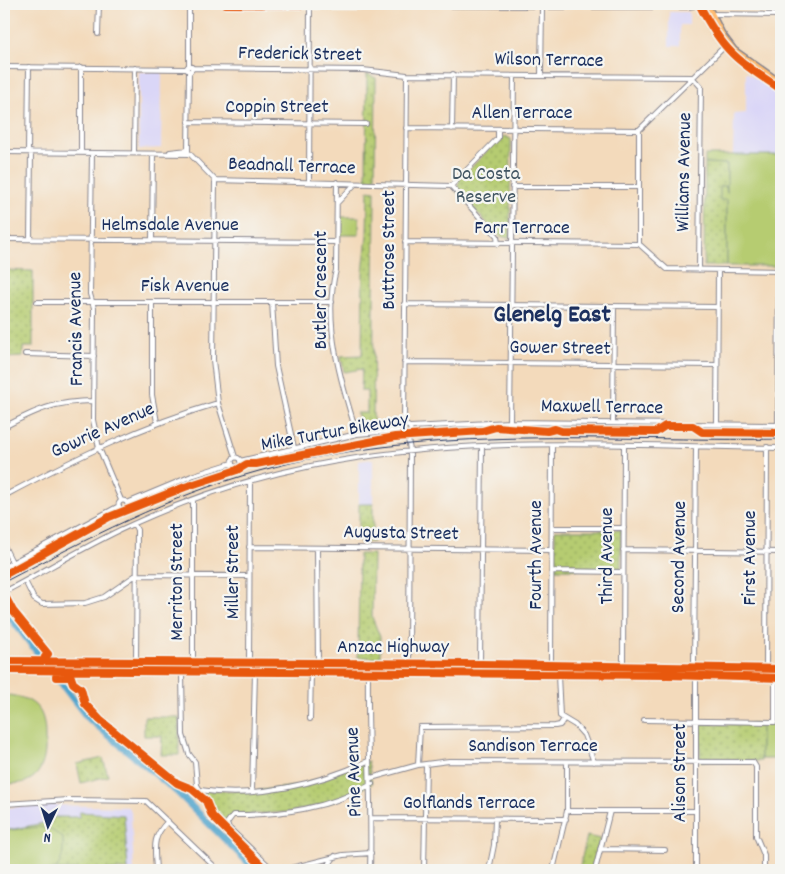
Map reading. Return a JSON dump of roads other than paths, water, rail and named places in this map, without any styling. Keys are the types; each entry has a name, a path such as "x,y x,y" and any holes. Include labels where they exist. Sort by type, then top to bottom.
{"highway":[{"name":"Anzac Highway","path":"4,661 480,664 781,669"},
{"path":"127,662 132,671"},
{"path":"136,662 139,668 158,672"},
{"path":"276,663 279,664 281,672"},
{"path":"285,663 285,668 292,672"},
{"path":"513,665 514,674"},
{"path":"520,665 520,671 526,674"},
{"path":"654,666 656,672 654,676"},
{"path":"662,666 661,672 666,675"},
{"path":"725,667 728,672 727,676"},
{"path":"734,667 734,673 740,676"},
{"name":"Anzac Highway","path":"4,670 666,675 778,678"}],"main road":[{"path":"701,4 712,14 734,50 781,82"},
{"path":"701,4 724,47 738,60 781,89"}],"street":[{"path":"98,34 99,4"},
{"path":"4,152 153,154 189,152 189,4"},
{"path":"226,4 542,7 688,7 701,4"},
{"path":"309,181 310,4"},
{"path":"712,14 780,15 778,4"},
{"path":"542,7 542,76"},
{"path":"718,25 719,20 727,14"},
{"path":"724,47 638,130 639,244 664,268 780,271 779,426"},
{"path":"4,67 188,68"},
{"path":"29,67 30,240"},
{"path":"81,67 81,152"},
{"path":"134,153 135,68"},
{"name":"Frederick Street","path":"188,68 363,70 407,75"},
{"path":"452,129 453,74"},
{"name":"Wilson Terrace","path":"407,75 692,77"},
{"name":"Buttrose Street","path":"404,425 407,75"},
{"path":"510,422 514,76"},
{"name":"Williams Avenue","path":"692,77 701,87 699,270"},
{"name":"Coppin Street","path":"188,122 366,124"},
{"name":"Allen Terrace","path":"406,128 638,130"},
{"path":"498,129 498,138 451,186 497,236 498,244"},
{"name":"Beadnall Terrace","path":"189,152 215,180 451,186"},
{"name":"Francis Avenue","path":"92,153 93,420 99,448 121,500"},
{"path":"152,240 153,154"},
{"path":"215,180 212,241 212,360 218,403 235,458 240,461"},
{"name":"Butler Crescent","path":"336,182 336,242 332,302 337,364 358,434"},
{"name":"Butler Crescent","path":"336,203 355,184"},
{"path":"512,187 639,187"},
{"name":"Helmsdale Avenue","path":"4,239 336,242"},
{"name":"Farr Terrace","path":"405,242 639,244"},
{"path":"717,424 718,270"},
{"name":"Fisk Avenue","path":"37,302 332,302"},
{"path":"152,302 152,395 157,422"},
{"path":"272,302 276,366 294,448"},
{"path":"404,304 717,306"},
{"path":"613,423 614,306"},
{"path":"25,354 94,356"},
{"name":"Gower Street","path":"404,362 717,366"},
{"path":"4,427 48,405 70,401 93,402"},
{"name":"Gowrie Avenue","path":"4,496 99,448 157,422 218,403"},
{"name":"Maxwell Terrace","path":"409,431 423,428 510,422 779,426"},
{"path":"401,430 404,425 409,431 410,450 409,664"},
{"path":"232,463 237,466 240,461 358,434 409,431"},
{"name":"Fourth Avenue","path":"551,666 552,445"},
{"path":"480,664 482,446"},
{"path":"6,590 134,524 193,500 309,466 410,450 482,446 781,448"},
{"name":"Third Avenue","path":"623,666 624,446"},
{"name":"Second Avenue","path":"694,667 696,447"},
{"name":"First Avenue","path":"766,669 767,447"},
{"path":"118,506 125,509 127,503 194,475 232,463 235,458"},
{"name":"Miller Street","path":"249,663 250,482"},
{"path":"4,567 118,506 121,500 127,503"},
{"name":"Merriton Street","path":"192,663 193,500"},
{"path":"134,524 137,530 136,662"},
{"path":"552,528 624,528"},
{"path":"4,546 12,562"},
{"name":"Augusta Street","path":"250,547 552,550"},
{"path":"317,548 318,663"},
{"path":"623,550 781,552"},
{"path":"552,571 623,572"},
{"path":"25,581 34,599 42,604 84,603 104,596 136,575 249,576"},
{"path":"182,672 182,735 188,754 195,762 197,785 200,790 252,791 298,786 349,770 368,761"},
{"path":"252,791 255,672"},
{"path":"310,719 311,672"},
{"name":"Pine Avenue","path":"368,673 368,761 372,784 370,870"},
{"path":"558,675 559,712 564,719 575,725 584,735 594,762"},
{"name":"Alison Street","path":"696,676 696,870"},
{"path":"644,720 775,722 778,678"},
{"path":"418,765 420,727 555,726 560,725 564,719"},
{"name":"Sandison Terrace","path":"371,778 418,765 450,761 754,764 756,767 756,836 764,855 764,870"},
{"path":"553,870 566,819 567,762"},
{"path":"424,870 426,764"},
{"path":"273,870 229,828 227,823 233,815 290,812 329,803 372,784"},
{"path":"4,804 70,800 140,801 151,805 218,870"},
{"path":"567,811 696,811"},
{"path":"594,870 610,811"},
{"name":"Golflands Terrace","path":"372,818 566,819"},
{"path":"489,870 494,845 495,819"},
{"path":"156,870 155,837 168,821"},
{"path":"600,848 665,850"},
{"path":"283,870 335,856 371,853"},
{"path":"325,870 335,856"}],"waterway":[{"path":"4,609 87,717 177,792 256,870"}],"tram line":[{"path":"4,582 128,520 192,493 259,471 324,456 389,446 519,438 781,439"}],"district":[{"name":"Glenelg East","path":"552,316"}],"park label":[{"name":"Da Costa Reserve","path":"486,186"}]}
